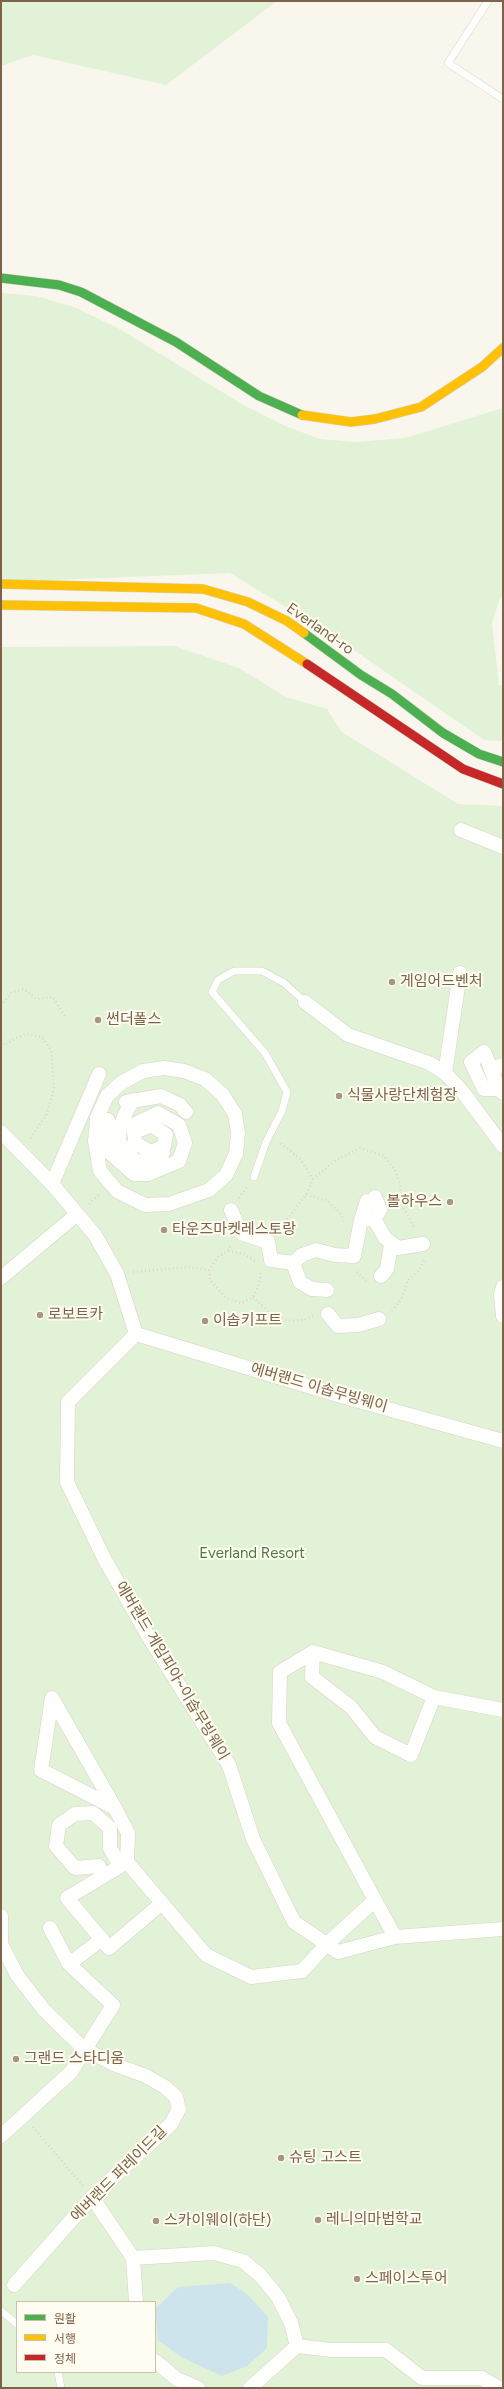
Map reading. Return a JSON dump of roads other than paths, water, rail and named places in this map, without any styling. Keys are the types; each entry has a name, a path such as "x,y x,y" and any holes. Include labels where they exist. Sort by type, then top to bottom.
{"street":[{"path":"1,278 52,284 81,292 133,318 176,342 259,396 300,415 324,420 351,422 375,420 421,407 482,367 503,348"},
{"name":"Everland-ro","path":"1,584 204,589 248,602 287,620 361,675 392,694 443,733 479,754 503,762"},
{"path":"1,605 196,608 244,624 276,643 450,761 463,769 503,784"},
{"path":"461,830 503,847"},
{"path":"445,1073 460,973"},
{"path":"305,1002 348,1035 429,1063 445,1073 462,1091 503,1146"},
{"path":"484,1052 497,1067 502,1090 484,1089 471,1062 484,1052"},
{"path":"95,1141 97,1118 107,1096 121,1083 143,1071 164,1068 184,1071 205,1079 222,1094 235,1114 238,1133 236,1154 226,1175 209,1190 169,1204 145,1205 114,1188 100,1171 95,1141 108,1120 127,1100 161,1096 180,1105 186,1112"},
{"path":"52,1184 99,1074"},
{"path":"134,1100 128,1108 120,1126 119,1142 136,1162 148,1160 169,1150 166,1135 152,1125 134,1132"},
{"path":"108,1120 109,1152 134,1174 148,1174 179,1161 185,1143 179,1125 158,1113 133,1125 135,1143 151,1152 164,1146 166,1135"},
{"path":"1,1132 52,1184 76,1215 95,1235 116,1274 136,1334"},
{"path":"231,1210 241,1233 268,1242 271,1260 293,1263 302,1255 316,1250 335,1255 354,1256 367,1220 371,1199"},
{"path":"1,1278 76,1215"},
{"path":"367,1220 391,1244 398,1248 423,1244"},
{"path":"381,1276 387,1269 391,1244"},
{"path":"293,1263 300,1282 312,1289 327,1290"},
{"path":"503,1287 501,1295 503,1316"},
{"path":"328,1314 338,1326 358,1325 378,1319"},
{"name":"에버랜드 이솝무빙웨이","path":"136,1334 503,1441"},
{"name":"에버랜드 게임피아~이솝무빙웨이","path":"136,1334 68,1402 67,1482 104,1558 147,1634 229,1766 253,1839 294,1922 338,1952 395,1937"},
{"path":"313,1652 312,1676 351,1707 375,1737 411,1755 434,1697"},
{"path":"503,1710 434,1697 383,1672 313,1652 280,1672 279,1723 395,1937 503,1929"},
{"path":"115,1808 41,1770 52,1698 115,1808 128,1833 124,1864"},
{"path":"99,1866 75,1868 56,1846 59,1825 76,1814 93,1813 110,1828 110,1848 162,1903 206,1955 251,1977 302,1971 327,1944 374,1900"},
{"path":"124,1864 67,1898 109,1948 162,1903"},
{"name":"에버랜드 퍼레이드길","path":"1,1916 1,1944 17,1975 44,2010 84,2049 116,2065 146,2076 165,2087 176,2097 179,2109 171,2124 92,2197 14,2285"},
{"path":"1,2136 71,2072 84,2049 113,2005 69,1964 50,1928"},
{"path":"69,1964 102,1939"},
{"path":"92,2197 133,2258 136,2301"},
{"path":"133,2258 214,2254 243,2261 260,2275 278,2297 291,2323 297,2346"},
{"path":"250,2388 297,2346 331,2350 386,2350 422,2378 482,2378 499,2388"},
{"path":"156,2362 177,2379 198,2388"}],"lane":[{"path":"488,1 448,63 503,99"},
{"path":"254,1177 270,1134 282,1112 287,1092 265,1053 212,992 218,980 234,971 262,971 284,983 305,1002"},
{"path":"1,2311 16,2323"},
{"path":"58,2373 61,2388"}],"water":[{"path":"230,2283 247,2294 268,2317 267,2348 247,2366 222,2376 181,2357 158,2340 156,2319 156,2308 178,2287"}],"place":[{"name":"게임어드벤처","path":"392,982"},
{"name":"썬더폴스","path":"98,1020"},
{"name":"식물사랑단체험장","path":"339,1096"},
{"name":"볼하우스","path":"450,1202"},
{"name":"타운즈마켓레스토랑","path":"164,1230"},
{"name":"로보트카","path":"40,1315"},
{"name":"이솝키프트","path":"205,1321"},
{"name":"그랜드 스타디움","path":"16,2059"},
{"name":"슈팅 고스트","path":"281,2158"},
{"name":"레니의마법학교","path":"318,2220"},
{"name":"스카이웨이(하단)","path":"156,2221"},
{"name":"스페이스투어","path":"357,2279"}],"park label":[{"name":"Everland Resort","path":"252,1554"}]}
